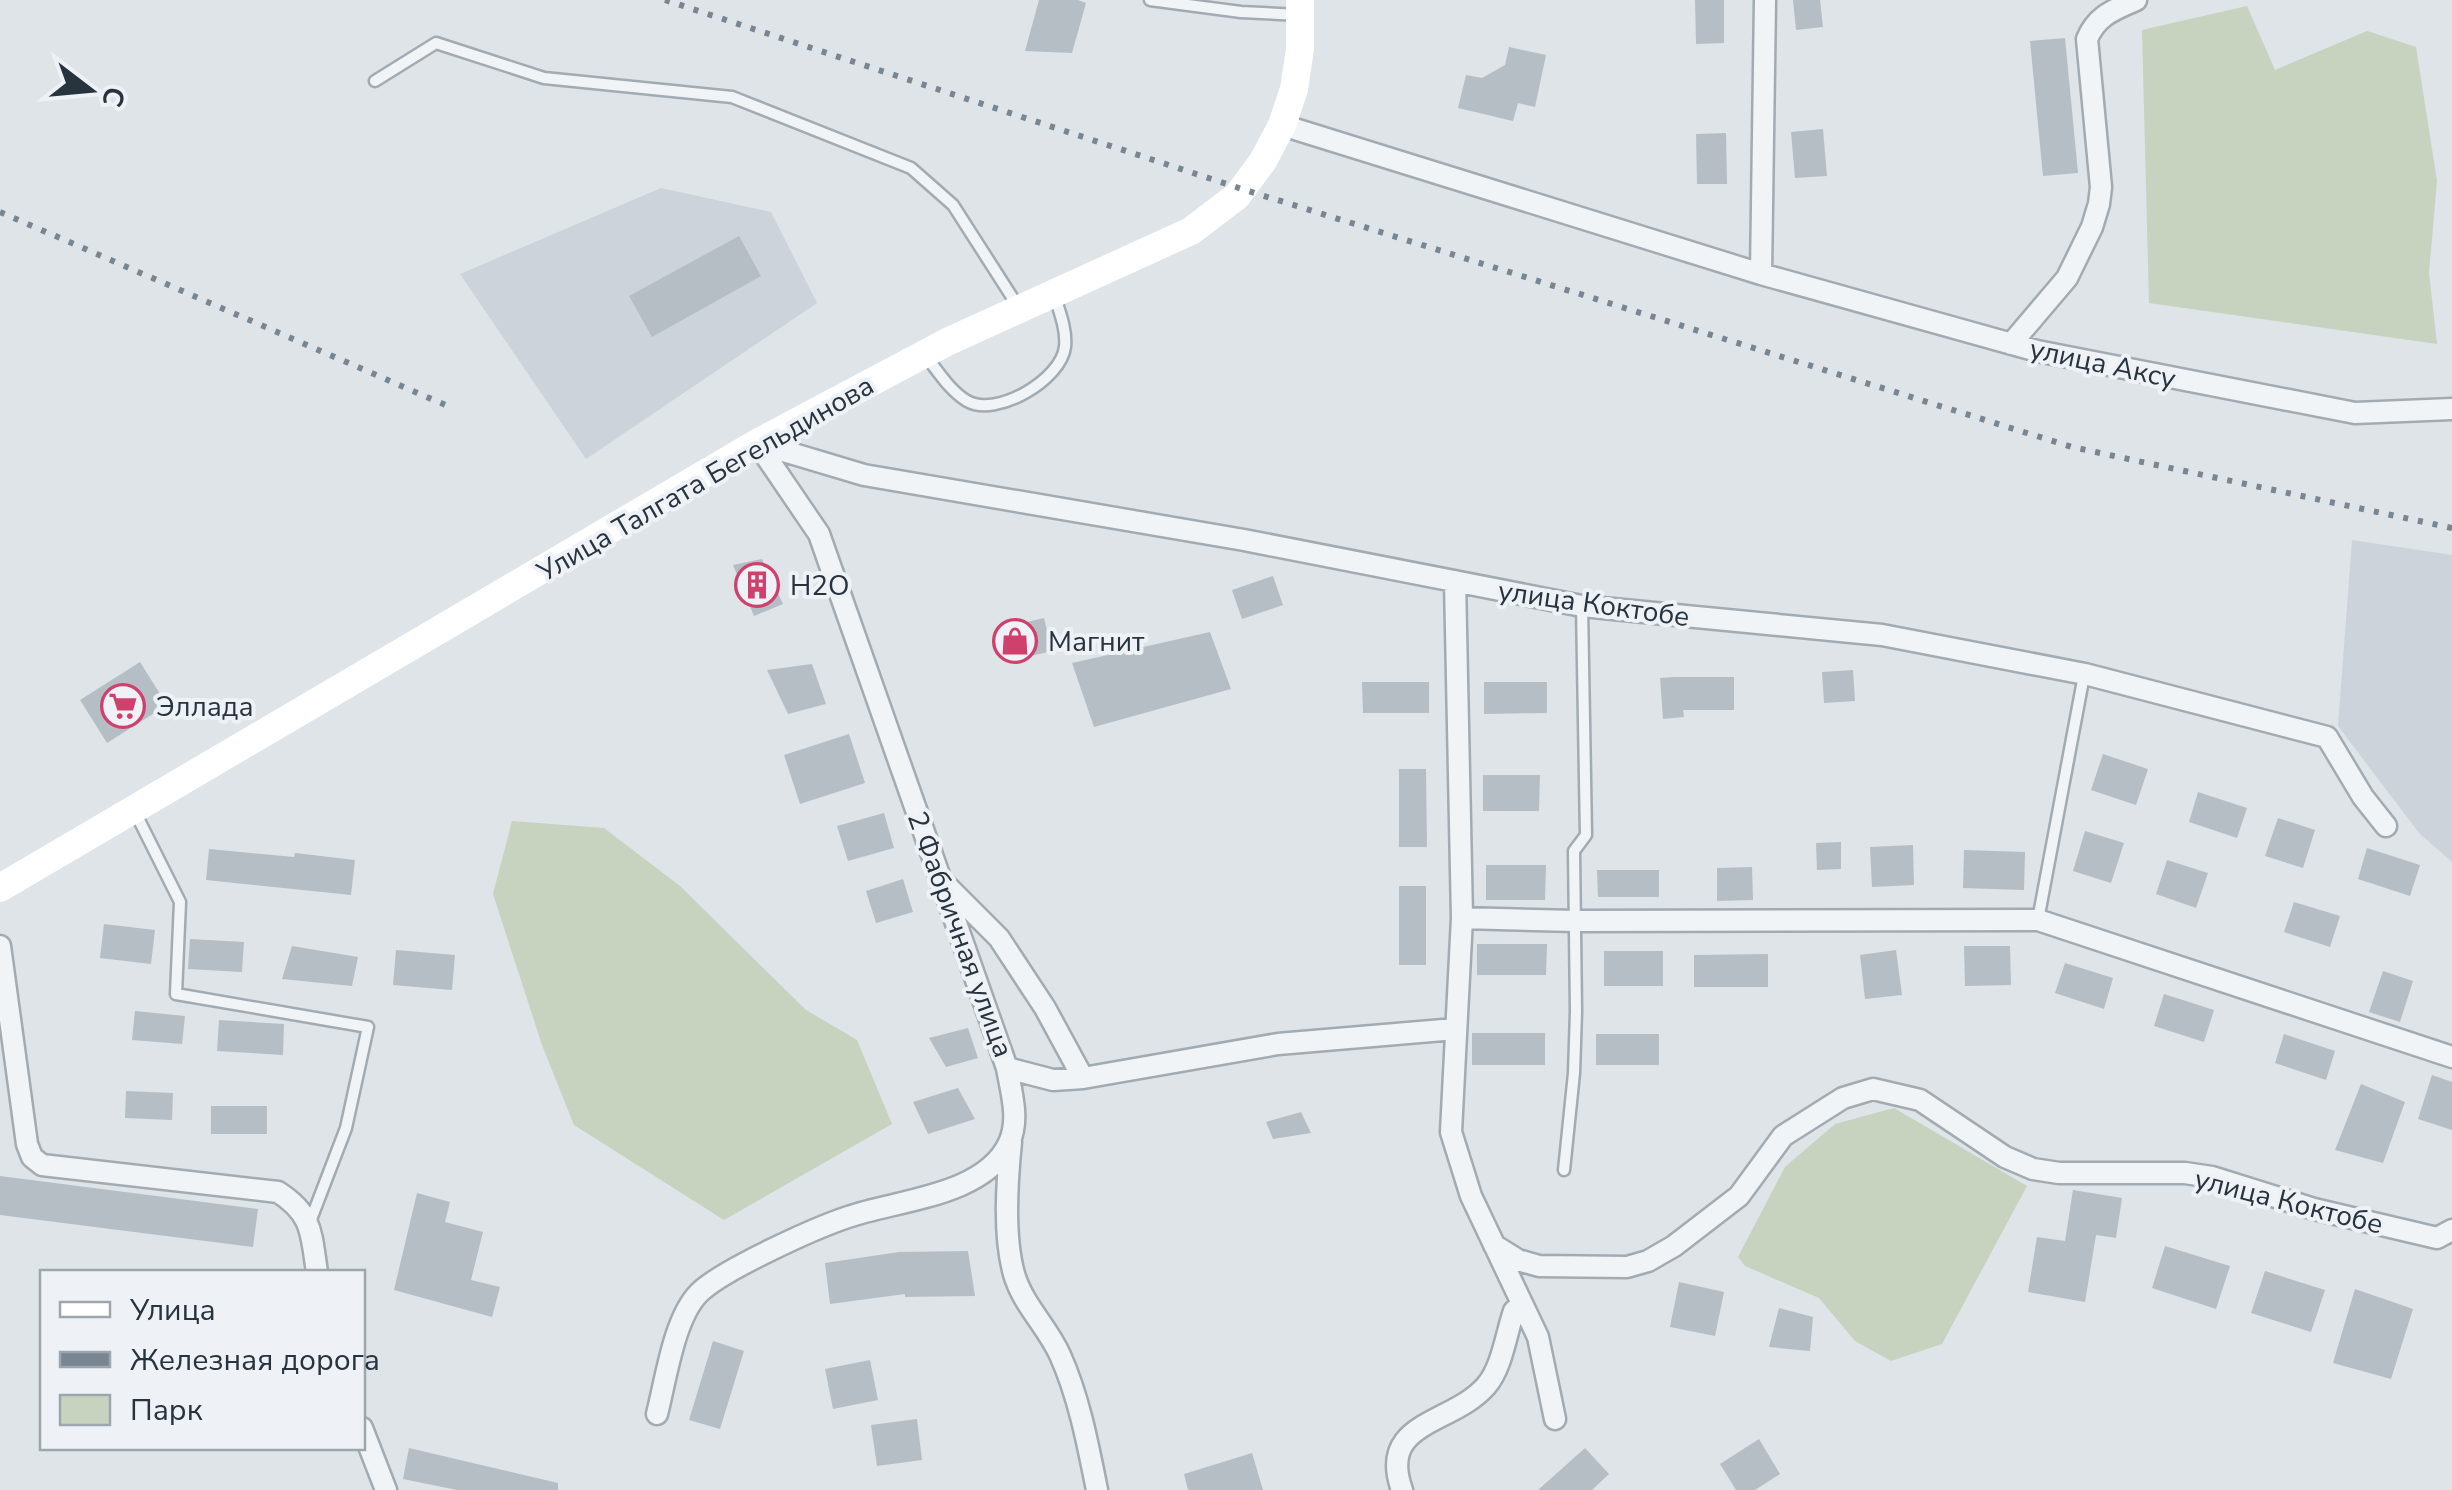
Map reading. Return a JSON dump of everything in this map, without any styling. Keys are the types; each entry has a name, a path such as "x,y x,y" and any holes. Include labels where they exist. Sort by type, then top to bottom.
{"street":[{"path":"1761,274 1766,0"},
{"path":"2012,344 2067,278 2092,227 2101,187 2087,39 2102,16 2136,0"},
{"name":"Улица Талгата Бегельдинова","path":"0,888 757,444 925,354 1191,231 1236,196 1263,160 1282,125 1294,89 1300,50 1300,7"},
{"name":"улица Аксу","path":"1282,125 1761,274 2012,344 2355,414 2452,410"},
{"name":"улица Коктобе","path":"757,444 864,475 1244,540 1582,606 1882,634 2084,674 2327,737 2386,826"},
{"name":"2 Фабричная улица","path":"757,444 819,534 1007,1068 1053,1080 1083,1078 1278,1044 1456,1028"},
{"path":"1455,580 1462,918 1452,1132 1471,1196 1538,1337 1554,1419"},
{"path":"939,878 999,938 1045,1008 1083,1078"},
{"path":"1462,918 2038,920 2452,1057"},
{"path":"0,946 32,1158 42,1165 278,1192 296,1204 309,1223 317,1270"},
{"path":"1007,1068 1015,1122 1006,1184 1013,1270 1022,1297 1059,1354 1085,1431 1097,1490"},
{"name":"улица Коктобе","path":"1494,1245 1518,1260 1539,1266 1627,1267 1648,1260 1674,1246 1738,1196 1783,1136 1843,1098 1872,1089 1920,1100 2005,1157 2033,1169 2059,1174 2185,1173 2437,1238 2452,1230"},
{"path":"657,1414 684,1312 700,1292 729,1272 846,1217 952,1189 981,1174 1004,1153 1011,1140"},
{"path":"1402,1490 1395,1471 1396,1452 1406,1438 1469,1402 1489,1384 1514,1312 1521,1305"},
{"path":"365,1436 386,1490"}],"lane":[{"path":"1150,0 1240,12 1300,7"},
{"path":"375,81 436,44 544,78 732,97 911,168 953,205 1019,309"},
{"path":"925,354 953,390 968,402 981,407 996,406 1052,376 1062,361 1064,334 1054,293"},
{"path":"1564,1170 1574,1073 1574,851 1586,835 1582,606"},
{"path":"2038,920 2084,674"},
{"path":"134,809 180,902 176,994 368,1027 346,1128 309,1223"}],"shaded area":[{"path":"661,188 771,212 817,303 586,459 460,274"},
{"path":"2352,540 2452,555 2452,862 2419,833 2338,726"}],"green space":[{"path":"2247,6 2275,70 2367,31 2416,47 2437,181 2429,273 2437,344 2149,303 2142,30"},
{"path":"512,821 604,828 680,886 806,1010 857,1040 892,1124 724,1220 574,1125 542,1045 493,894"},
{"path":"1894,1108 2027,1186 1942,1344 1891,1361 1855,1341 1819,1298 1745,1266 1738,1257 1785,1167 1835,1124"}],"building":[{"path":"1039,0 1086,3 1072,53 1025,51"},
{"path":"1695,0 1724,0 1724,43 1696,44"},
{"path":"1793,0 1820,0 1823,27 1796,30"},
{"path":"2065,38 2078,173 2043,176 2030,41"},
{"path":"1509,47 1546,55 1535,107 1518,103 1513,121 1458,108 1466,75 1482,78 1505,65"},
{"path":"1823,129 1827,176 1795,178 1791,132"},
{"path":"1726,133 1727,184 1697,184 1696,134"},
{"path":"739,236 761,276 652,337 629,296"},
{"name":"H2O","path":"762,559 783,604 754,616 733,565"},
{"path":"1273,576 1283,605 1242,619 1232,590"},
{"path":"1044,618 1052,651 1008,661 1001,628"},
{"path":"1210,632 1231,689 1094,727 1072,663"},
{"path":"140,662 167,705 107,743 80,700"},
{"path":"812,664 826,704 788,714 767,670"},
{"path":"1853,670 1855,701 1824,703 1822,672"},
{"path":"1734,677 1734,710 1683,710 1684,717 1663,719 1660,678"},
{"path":"1362,682 1429,682 1429,713 1363,713"},
{"path":"1484,682 1547,682 1547,713 1484,714"},
{"path":"849,734 865,783 800,804 784,755"},
{"path":"2103,754 2148,769 2136,805 2091,790"},
{"path":"1399,769 1426,769 1427,847 1399,847"},
{"path":"1483,775 1540,775 1539,811 1483,811"},
{"path":"2198,792 2247,808 2237,838 2189,822"},
{"path":"884,813 894,848 848,861 837,826"},
{"path":"2278,818 2315,830 2303,868 2265,856"},
{"path":"2085,831 2124,843 2111,883 2073,871"},
{"path":"1841,842 1841,869 1817,870 1816,843"},
{"path":"1913,845 1914,885 1872,887 1870,847"},
{"path":"2367,848 2420,865 2410,896 2358,879"},
{"path":"209,849 355,860 351,895 206,880"},
{"path":"1964,850 2025,852 2024,890 1963,888"},
{"path":"2167,860 2208,873 2196,908 2156,894"},
{"path":"1486,865 1546,865 1545,900 1486,900"},
{"path":"1752,867 1753,900 1717,901 1717,868"},
{"path":"1597,870 1659,870 1659,897 1598,897"},
{"path":"903,879 913,912 876,923 866,891"},
{"path":"1399,886 1426,886 1426,965 1399,965"},
{"path":"2294,902 2340,916 2330,947 2284,932"},
{"path":"104,924 155,930 151,964 100,958"},
{"path":"190,939 244,942 242,972 188,969"},
{"path":"1477,944 1547,944 1546,975 1477,975"},
{"path":"292,946 358,957 352,986 282,979"},
{"path":"1964,946 2010,946 2011,985 1965,986"},
{"path":"396,950 455,955 452,990 393,985"},
{"path":"1896,950 1902,995 1865,999 1860,955"},
{"path":"1604,951 1663,951 1663,986 1604,986"},
{"path":"1768,954 1768,987 1694,987 1694,955"},
{"path":"2065,963 2113,978 2104,1009 2055,993"},
{"path":"2383,971 2413,981 2400,1022 2369,1012"},
{"path":"2164,994 2214,1010 2204,1042 2154,1026"},
{"path":"135,1011 185,1016 182,1044 132,1040"},
{"path":"219,1020 284,1024 283,1055 217,1051"},
{"path":"968,1028 978,1058 946,1067 929,1038"},
{"path":"1472,1033 1545,1033 1545,1065 1472,1065"},
{"path":"1596,1034 1659,1034 1659,1065 1596,1065"},
{"path":"2284,1034 2335,1051 2326,1080 2275,1063"},
{"path":"2432,1075 2452,1082 2452,1130 2418,1119"},
{"path":"2361,1084 2405,1102 2383,1163 2335,1150"},
{"path":"958,1088 975,1119 928,1134 913,1102"},
{"path":"126,1091 173,1093 172,1120 125,1118"},
{"path":"211,1106 267,1106 267,1134 211,1134"},
{"path":"1301,1112 1311,1133 1273,1139 1266,1122"},
{"path":"0,1176 258,1209 253,1247 0,1215"},
{"path":"2073,1190 2122,1198 2116,1238 2096,1235 2085,1302 2028,1292 2037,1237 2065,1241"},
{"path":"417,1193 450,1202 445,1222 483,1232 471,1280 500,1287 492,1317 394,1290"},
{"path":"2165,1246 2230,1266 2216,1309 2152,1288"},
{"path":"968,1251 975,1296 905,1294 830,1304 825,1263 899,1252"},
{"path":"2265,1271 2325,1290 2311,1332 2251,1313"},
{"path":"1679,1282 1724,1292 1715,1336 1670,1327"},
{"path":"2355,1289 2413,1309 2391,1379 2333,1363"},
{"path":"1779,1308 1813,1317 1810,1351 1769,1347"},
{"path":"713,1341 744,1351 720,1429 689,1420"},
{"path":"870,1360 878,1400 833,1409 825,1369"},
{"path":"917,1419 922,1460 877,1466 871,1425"},
{"path":"1759,1439 1780,1474 1755,1490 1736,1490 1720,1464"},
{"path":"409,1448 558,1483 558,1490 457,1490 403,1479"},
{"path":"1585,1448 1609,1474 1592,1490 1538,1490"},
{"path":"1252,1453 1263,1490 1188,1490 1184,1474"}],"railway":[{"path":"665,0 1242,189 2072,447 2452,528"},
{"path":"0,212 450,407"}],"place":[{"name":"H2O","path":"757,585"},
{"name":"Магнит","path":"1015,641"},
{"name":"Эллада","path":"123,706"}]}
